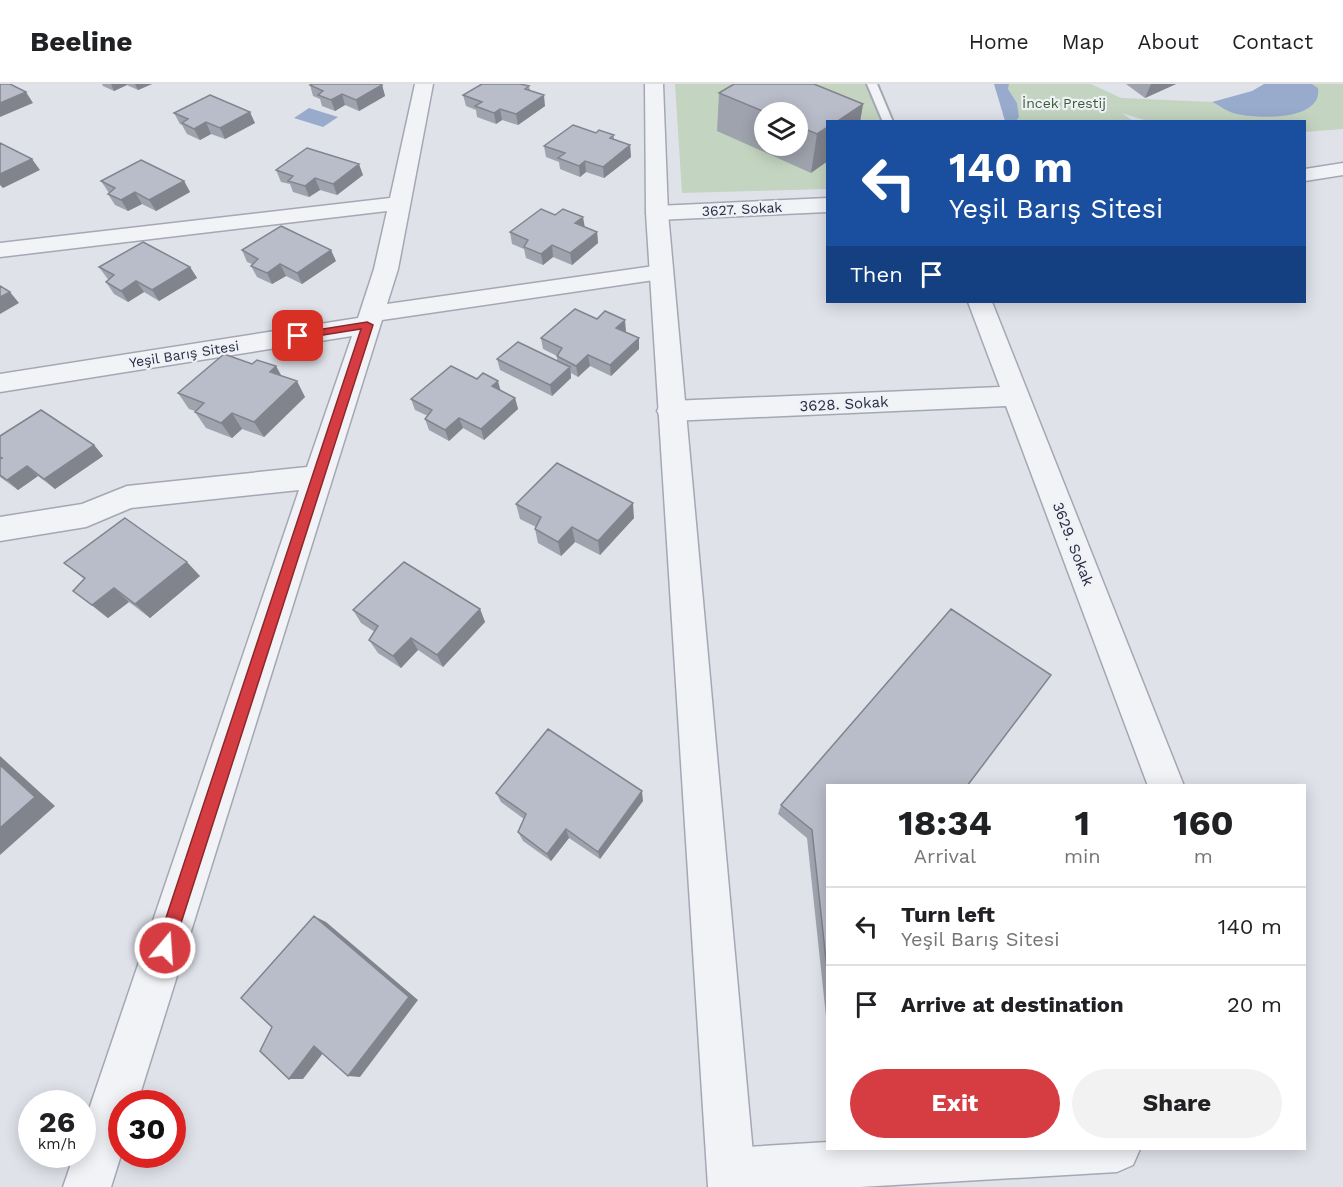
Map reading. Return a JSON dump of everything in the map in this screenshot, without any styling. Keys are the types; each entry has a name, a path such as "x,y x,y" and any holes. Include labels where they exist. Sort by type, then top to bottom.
{"street":[{"path":"87,1187 386,269 423,84"},
{"path":"654,84 657,213 661,272 731,1179 1105,1150"},
{"path":"1306,175 1343,169"},
{"path":"0,250 399,203"},
{"name":"3627. Sokak","path":"657,213 826,205"},
{"name":"Yeşil Barış Sitesi","path":"0,383 661,272"},
{"name":"3629. Sokak","path":"980,303 1165,784"},
{"name":"3628. Sokak","path":"671,411 1016,396"},
{"path":"0,529 87,515 126,497 318,477"}],"lane":[{"path":"872,84 887,120"}],"green space":[{"path":"675,84 872,84 888,120 826,120 826,189 682,193"},
{"name":"İncek Prestij","path":"1009,84 1091,84 1121,98 1212,102 1233,113 1318,88 1312,84 1343,84 1343,129 1306,132 1306,120 1144,120 1122,113 1132,120 1017,120 1019,117 1017,103 1008,89"}],"water":[{"path":"994,84 1009,84 1008,89 1017,103 1019,117 1017,120 1005,120"},
{"path":"1264,84 1312,84 1318,88 1317,99 1310,107 1299,112 1270,117 1233,113 1212,102 1252,91"},
{"path":"309,108 338,117 323,127 294,118"}],"building":[{"path":"0,84 10,84 26,92 0,103"},
{"path":"482,84 520,84 529,86 525,89 544,95 516,114 500,109 494,113 475,106 482,102 463,95"},
{"path":"734,84 814,84 863,104 839,120 826,120 826,128 817,134 808,130 808,102 754,102 754,107 719,93"},
{"path":"310,85 382,85 356,100 342,94 331,100 318,95 323,91"},
{"path":"210,95 250,112 220,128 206,122 194,129 182,123 188,119 174,113"},
{"path":"573,125 596,133 599,130 614,135 610,138 630,145 603,167 585,161 579,166 558,158 565,153 544,146"},
{"path":"0,143 32,159 0,174"},
{"path":"307,148 359,164 333,184 315,178 305,186 288,181 293,176 276,170"},
{"path":"141,160 184,181 149,200 135,192 121,200 108,194 115,188 101,181"},
{"path":"541,209 555,215 563,209 583,217 575,223 597,232 570,253 552,245 541,254 524,247 528,240 510,232"},
{"path":"281,226 331,250 297,273 280,264 267,273 251,266 258,259 242,250"},
{"path":"143,242 190,267 152,290 136,281 121,291 106,282 114,275 99,267"},
{"path":"0,286 10,292 0,297"},
{"path":"575,309 597,319 605,311 625,320 616,328 639,338 610,365 588,355 576,366 557,356 562,348 541,338"},
{"path":"518,342 570,367 550,385 497,359"},
{"path":"224,354 252,364 257,360 276,366 270,372 297,381 254,422 232,413 221,423 195,412 204,403 178,393"},
{"path":"451,366 477,379 483,373 498,381 492,386 515,398 481,429 459,418 445,430 425,419 432,410 411,399"},
{"path":"41,410 94,445 44,479 27,466 7,480 0,475 0,459 2,458 0,457 0,436"},
{"path":"557,463 633,503 598,541 572,527 558,542 535,529 541,517 516,504"},
{"path":"125,518 187,562 135,604 114,588 92,605 73,591 85,578 64,563"},
{"path":"404,562 480,609 437,655 411,638 393,656 369,640 378,626 353,610"},
{"path":"951,609 1051,675 969,784 826,784 826,960 812,830 781,805"},
{"path":"548,729 642,791 598,852 566,829 547,854 518,832 526,814 496,793"},
{"path":"0,765 35,797 0,828"},
{"path":"314,916 409,997 348,1076 314,1046 289,1079 260,1051 272,1027 241,998"}],"route":[{"path":"165,948 367,325 298,336"}]}
